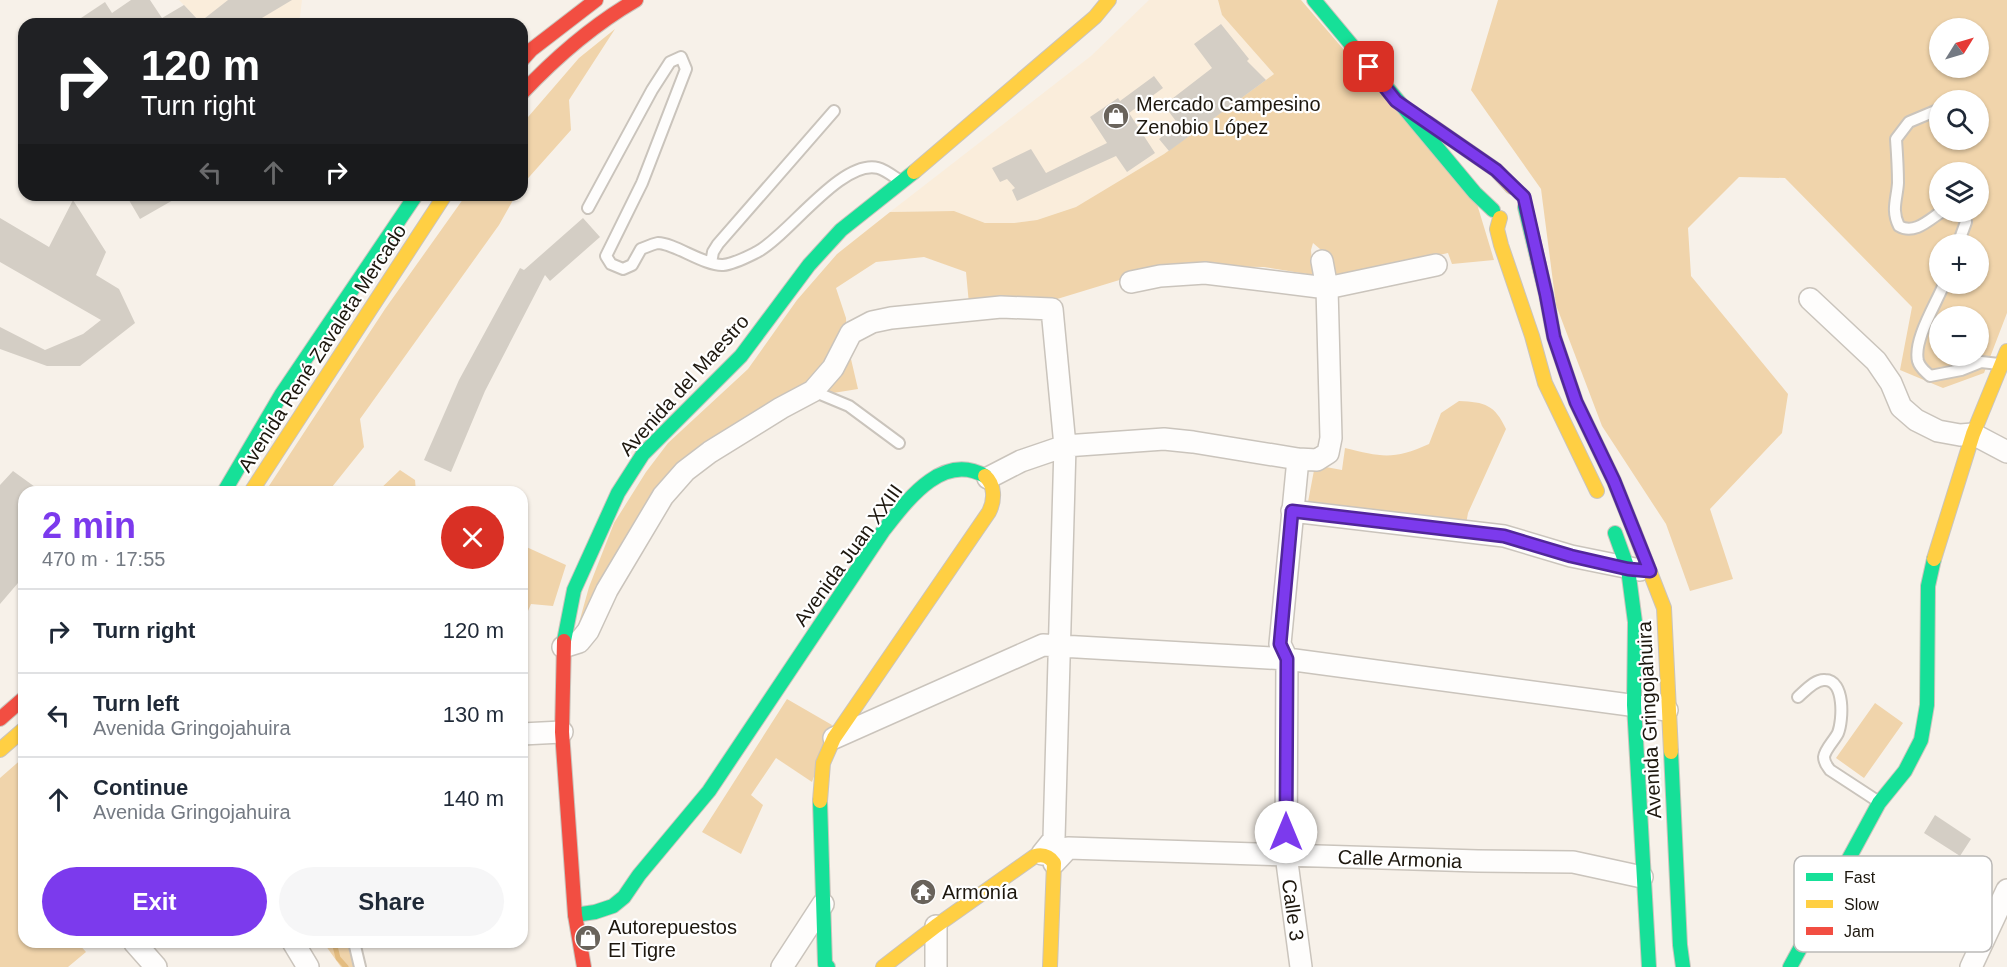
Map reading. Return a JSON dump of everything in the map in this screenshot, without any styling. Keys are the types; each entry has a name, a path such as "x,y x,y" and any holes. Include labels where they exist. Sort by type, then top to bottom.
{"main road":[{"path":"528,54 596,0"},
{"path":"528,87 551,62 607,17 636,0"},
{"name":"Avenida del Maestro","path":"584,967 575,915 562,732 563,647 574,590 618,492 643,454 741,356 809,265 841,230 902,182 1095,17 1108,0"},
{"path":"1314,0 1396,101 1496,214 1510,221 1523,212 1524,197 1496,170 1396,101"},
{"path":"1496,214 1492,200 1496,193 1502,188 1512,187"},
{"name":"Avenida René Zavaleta Mercado","path":"228,486 281,395 412,201"},
{"name":"Avenida René Zavaleta Mercado","path":"255,486 442,201"},
{"name":"Avenida Gringojahuira","path":"1525,207 1554,337 1576,402 1614,481 1664,608 1667,710 1683,967"},
{"name":"Avenida Gringojahuira","path":"1496,214 1499,237 1545,383 1607,513 1628,569 1635,622 1634,705 1642,877 1649,967"},
{"path":"1850,856 1879,803 1905,771 1921,740 1927,705 1928,586 1937,546 1973,434 2005,358"},
{"name":"Avenida Juan XXIII","path":"575,915 613,906 624,897 639,875 709,791 877,540 913,493 937,476 955,471 972,470 988,478"},
{"path":"826,966 820,788 823,763 834,738 870,683 982,524 993,504 994,491 988,478"},
{"path":"0,719 18,703"},
{"path":"0,750 18,734"},
{"path":"883,967 936,926 1035,856 1048,858 1050,967"},
{"path":"1790,967 1798,952"}],"street":[{"path":"988,478 1021,461 1065,446 1164,439 1298,459 1317,459 1328,453 1331,438 1327,288 1322,261"},
{"path":"1131,282 1160,276 1205,273 1327,288 1436,265"},
{"path":"1809,299 1876,361 1891,383 1901,407 1916,420 1938,431 1959,435 1973,434 2007,452"},
{"path":"563,647 579,642 588,631 607,590 663,496 685,471 718,447 813,391 833,368 850,333 872,322 891,318 1001,307 1052,309 1065,446 1054,839 1048,858"},
{"name":"Calle 3","path":"1298,459 1280,644 1287,659 1286,855 1301,967"},
{"path":"1292,511 1504,536 1571,556 1628,569 1650,571"},
{"path":"834,738 1044,645 1287,659 1667,710"},
{"path":"528,734 562,732"},
{"name":"Calle Armonia","path":"1048,858 1068,848 1478,861 1573,861 1642,877"},
{"path":"1992,922 2007,890"},
{"path":"1644,904 1678,902"},
{"path":"782,967 823,904"},
{"path":"936,926 936,967"},
{"path":"139,948 156,967"},
{"path":"297,948 308,967"},
{"path":"1971,967 1978,952"}],"lane":[{"path":"588,208 652,90 670,63 681,57 686,69 642,183 606,256 611,264 623,269 632,265 641,249 659,243 711,263 723,265 760,251 786,230 825,191 859,170 870,167 879,168 902,182"},
{"path":"711,263 713,252 718,244 834,111"},
{"path":"1929,114 1909,122 1896,139 1898,185 1894,207 1899,226 1910,230 1929,220"},
{"path":"1940,294 1920,339 1917,352 1922,369 1930,376 2005,358"},
{"path":"813,391 849,406 899,443"},
{"path":"1798,697 1817,681 1824,679 1832,681 1839,691 1840,721 1838,733 1824,755 1825,762 1830,770 1879,803"},
{"path":"355,948 360,967"}],"shaded area":[{"path":"179,0 302,0 299,18 196,18"},
{"name":"Mercado Campesino Zenobio López","path":"1149,0 1218,0 1222,15 1274,74 1164,154 1076,207 1037,220 1014,223 985,223 954,211 890,212 1091,56"},
{"path":"1218,0 1301,0 1477,204 1494,260 1452,264 1448,253 1333,279 1327,255 1313,243 1311,250 1313,275 1264,267 1187,266 1149,271 1044,303 969,304 966,272 924,257 876,262 836,288 846,318 847,342 858,389 833,393 806,390 700,450 577,630 589,587 614,523 646,472 668,443 748,369 797,300 837,254 890,212 954,211 985,223 1014,223 1037,220 1076,207 1164,154 1274,74 1222,15"},
{"path":"1498,0 2007,0 2007,313 1989,360 1989,306 1929,306 1929,366 1987,366 1984,373 1943,388 1900,370 1912,307 1785,178 1739,177 1688,228 1691,276 1788,394 1782,433 1710,509 1733,579 1690,591 1666,524 1602,426 1556,305 1541,189 1471,90"},
{"path":"615,29 569,100 571,130 528,178 528,117 579,58"},
{"path":"462,201 513,201 499,225 360,419 364,447 333,486 269,486 385,309"},
{"path":"1459,401 1476,402 1488,406 1498,415 1506,429 1468,513 1466,524 1338,511 1308,502 1315,465 1342,470 1345,448 1378,455 1397,455 1429,444 1441,413"},
{"path":"400,470 415,480 416,486 383,486"},
{"path":"528,548 566,565 553,606 531,604 528,611"},
{"path":"787,699 832,725 812,782 776,758 751,795 763,805 741,854 702,832"},
{"path":"1875,703 1903,723 1864,778 1836,758"},
{"path":"18,762 18,948 82,948 86,952 68,967 0,967 0,778"},
{"path":"327,948 350,948 356,967 341,967"}],"building":[{"path":"131,0 150,0 162,18 81,18 105,2 112,13"},
{"path":"228,0 292,0 262,18 205,18"},
{"path":"184,5 196,18 162,18"},
{"path":"1221,24 1249,59 1247,61 1266,80 1169,151 1159,139 1178,124 1164,105 1212,68 1194,44"},
{"path":"1154,76 1163,88 1129,113 1155,153 1127,172 1116,156 1017,201 1012,190 1015,188 1007,179 1000,182 992,168 1031,149 1046,173 1107,143 1090,117 1118,98 1120,101"},
{"path":"74,201 106,252 96,275 119,289 135,323 80,366 47,366 0,349 0,327 45,350 83,334 101,320 0,262 0,218 49,247"},
{"path":"130,201 172,201 140,219"},
{"path":"583,218 600,237 550,281 545,275 485,391 451,472 424,460 459,380 520,268 524,270"},
{"path":"13,471 34,486 18,486 18,583 0,604 0,485"},
{"path":"1935,815 1971,839 1960,856 1924,833"}],"waterway":[{"path":"336,948 338,958 346,967"}],"traffic: fast":[{"path":"1314,0 1475,193 1493,210"},
{"path":"564,641 574,590 618,493 643,454 741,356 809,265 841,230 914,172"},
{"path":"228,486 281,395 412,201"},
{"path":"1525,207 1554,337 1576,402 1614,481 1634,531"},
{"path":"575,915 613,906 624,897 639,875 709,791 883,531 914,494 926,483 954,470 969,470 985,476"},
{"path":"1615,533 1628,569 1635,622 1634,705 1649,967"},
{"path":"1850,856 1879,803 1905,771 1921,740 1927,705 1928,586 1934,559"},
{"path":"1671,752 1683,967"},
{"path":"820,801 825,964 828,967"},
{"path":"1790,967 1798,952"}],"traffic: slow":[{"path":"914,172 1095,17 1109,0"},
{"path":"1428,123 1496,170 1512,187"},
{"path":"255,486 441,201"},
{"path":"1500,218 1497,229 1501,245 1532,336 1545,383 1597,491"},
{"path":"1934,559 1973,434 2007,351"},
{"path":"820,801 823,763 834,738 989,512 993,493 991,484 985,476"},
{"path":"1634,531 1664,608 1671,752"},
{"path":"0,750 18,734"},
{"path":"883,967 936,926 1035,856 1041,855 1048,857 1054,863 1050,967"}],"traffic: jam":[{"path":"528,53 596,0"},
{"path":"528,87 576,42 636,0"},
{"path":"564,641 562,732 575,915 584,967"},
{"path":"0,719 18,703"}],"place":[{"name":"Mercado Campesino Zenobio López","path":"1116,116"},
{"name":"Armonía","path":"923,892"},
{"name":"Autorepuestos El Tigre","path":"588,938"}],"route":[{"path":"1286,832 1287,659 1280,644 1292,511 1504,536 1571,556 1628,569 1650,571 1614,481 1576,402 1554,337 1524,197 1496,170 1396,101 1369,67"}]}
